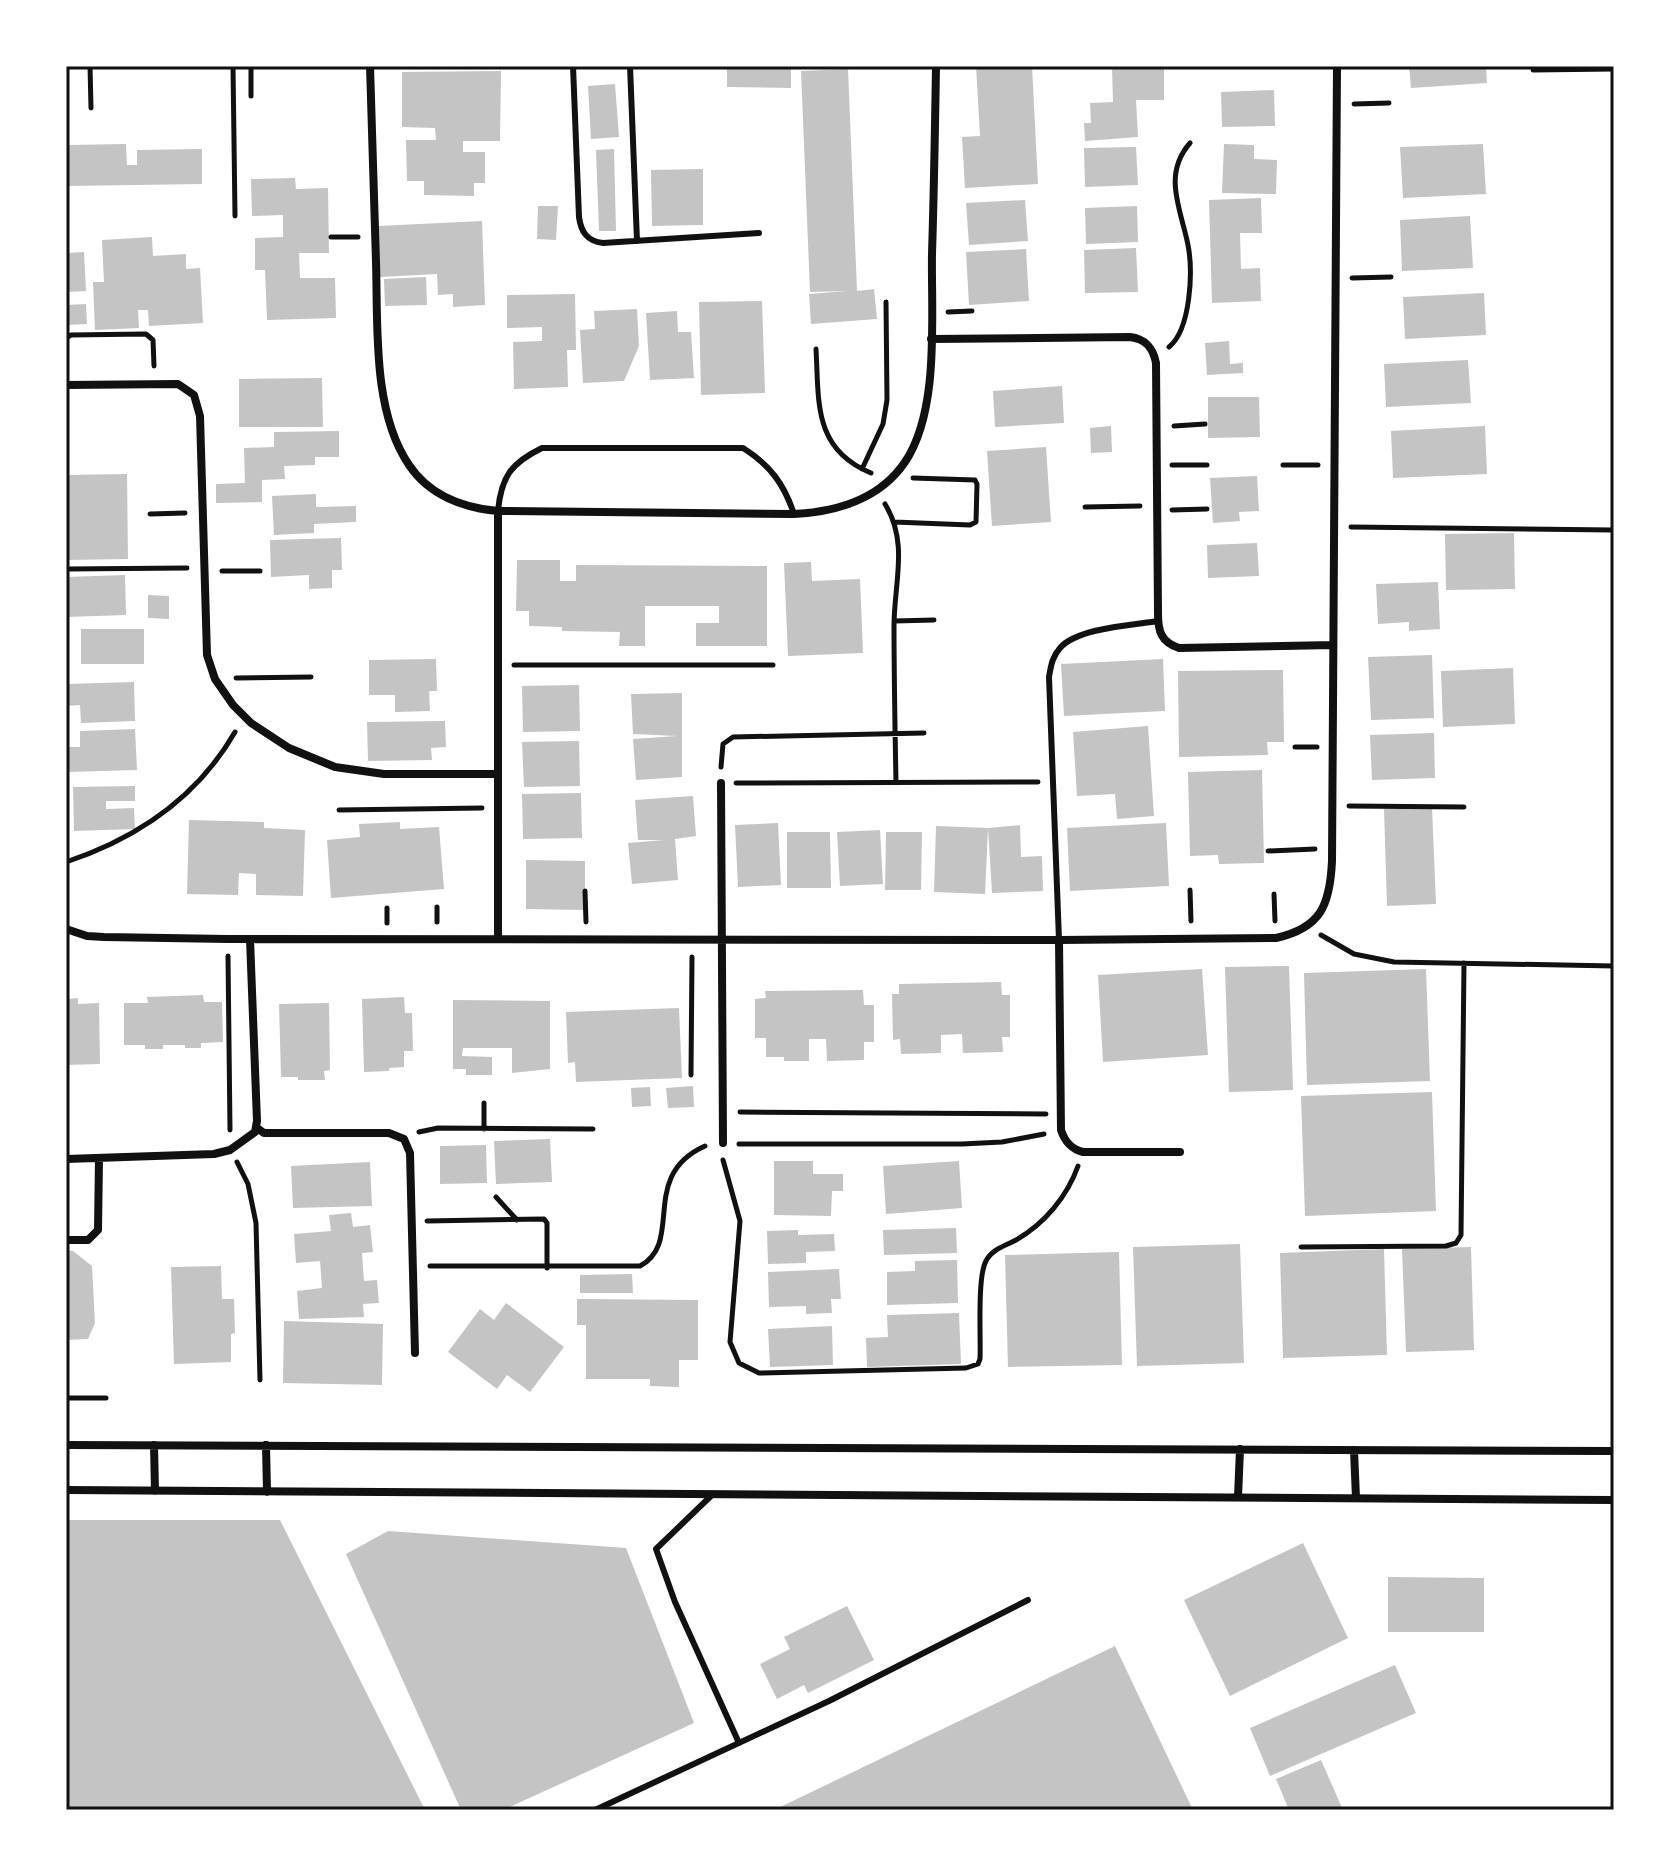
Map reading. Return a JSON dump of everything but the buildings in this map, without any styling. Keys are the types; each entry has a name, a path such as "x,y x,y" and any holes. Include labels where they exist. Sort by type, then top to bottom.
{"street":[{"path":"370,66 380,366 397,443 410,466 427,485 473,509 498,511 794,514 823,512 851,505 875,490 891,478 913,448 924,422 931,339 936,66"},
{"path":"66,929 87,936 228,939 1059,940 1276,938 1310,925 1321,913 1328,898 1332,849 1337,66"},
{"path":"931,339 1130,337 1145,342 1155,355 1158,629 1165,642 1179,648 1333,645"},
{"path":"66,385 178,384 194,395 198,404 207,655 215,679 244,716 289,748 335,767 384,774 498,774"},
{"path":"498,511 498,939"},
{"path":"721,783 723,1143"},
{"path":"66,1159 201,1155 230,1150 249,1138 257,1128 250,939"},
{"path":"1059,940 1061,1130 1069,1146 1083,1152 1180,1152"},
{"path":"257,1128 264,1133 389,1133 404,1139 410,1153 415,1353"},
{"path":"66,1240 88,1240 98,1230 99,1158"},
{"path":"66,1445 1614,1451"},
{"path":"154,1445 155,1491"},
{"path":"266,1445 267,1492"},
{"path":"1238,1497 1240,1449"},
{"path":"1354,1450 1356,1498"},
{"path":"66,1490 1614,1500"}],"lane":[{"path":"573,66 580,227 593,242 759,233"},
{"path":"630,66 637,241"},
{"path":"498,511 499,491 509,472 523,457 542,448 743,448 776,475 787,493 794,514"},
{"path":"1059,940 1049,677 1052,660 1061,645 1076,637 1158,621"},
{"path":"713,1494 656,1549 675,1602 739,1743"},
{"path":"595,1810 829,1701 1028,1600"}],"path":[{"path":"90,66 91,108"},
{"path":"233,66 235,216"},
{"path":"251,66 251,96"},
{"path":"1533,70 1614,69"},
{"path":"1337,104 1389,103"},
{"path":"1155,355 1174,343 1186,324 1189,248 1178,212 1175,188 1177,164 1190,143"},
{"path":"331,237 375,237"},
{"path":"1335,278 1391,277"},
{"path":"862,469 875,447 887,400 886,302"},
{"path":"66,338 71,335 149,335 153,340 154,383"},
{"path":"816,349 820,420 830,440 844,456 862,469 891,478 973,479 977,484 974,524 894,522"},
{"path":"1157,426 1205,424"},
{"path":"1157,466 1207,465"},
{"path":"1283,465 1334,465"},
{"path":"875,490 894,522 900,555 894,621 896,782"},
{"path":"1085,507 1207,509"},
{"path":"150,514 203,512"},
{"path":"1334,526 1614,530"},
{"path":"66,569 260,571"},
{"path":"894,621 934,620"},
{"path":"498,665 773,665"},
{"path":"215,679 311,677"},
{"path":"66,862 100,851 136,833 169,810 198,783 224,751 244,716"},
{"path":"924,733 733,737 727,740 721,751 721,783 1053,782"},
{"path":"1332,806 1464,807"},
{"path":"339,810 497,808"},
{"path":"1268,851 1332,849"},
{"path":"1190,890 1191,939"},
{"path":"585,891 586,939"},
{"path":"1274,894 1276,938"},
{"path":"1310,925 1335,945 1374,960 1614,966"},
{"path":"228,939 230,1150 248,1184 256,1223 260,1380"},
{"path":"691,1075 692,940"},
{"path":"1301,1247 1446,1246 1459,1240 1464,963"},
{"path":"484,1103 484,1129"},
{"path":"723,1112 1061,1114"},
{"path":"404,1139 438,1128 593,1129"},
{"path":"413,1266 630,1268 649,1261 659,1244 670,1176 692,1152 706,1145 972,1144 1002,1142 1061,1130"},
{"path":"723,1143 725,1172 739,1209 740,1221 730,1342 739,1363 759,1373 966,1368 978,1364 984,1265 994,1251 1035,1227 1051,1212 1070,1183 1083,1152"},
{"path":"496,1197 517,1220"},
{"path":"411,1221 547,1221 547,1268"},
{"path":"66,1398 106,1398"}]}
